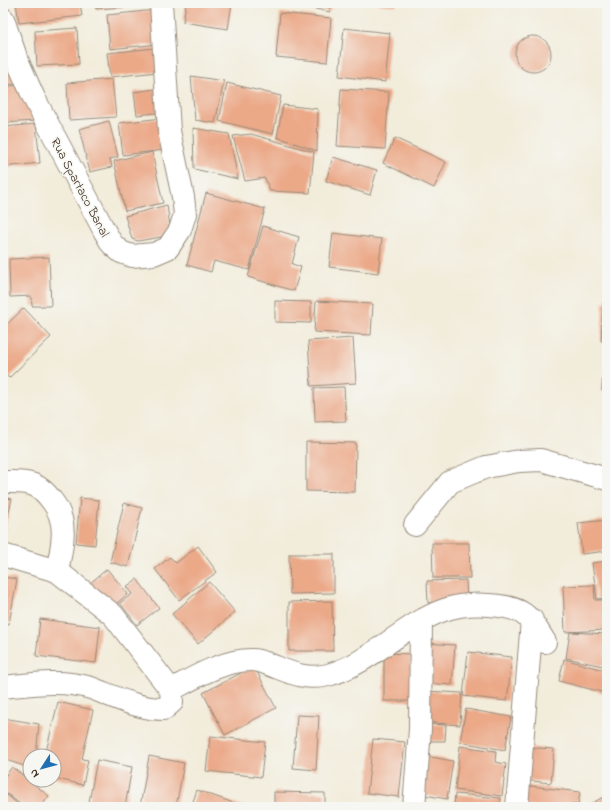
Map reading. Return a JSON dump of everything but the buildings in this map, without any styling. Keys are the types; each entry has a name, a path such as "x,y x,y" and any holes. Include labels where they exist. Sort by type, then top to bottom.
{"street":[{"name":"Rua Spartaco Banal","path":"3,19 17,60 34,98 112,244 121,252 132,256 145,256 162,252 168,248 180,230 185,214 183,197 168,131 160,3"},
{"path":"415,525 450,482 486,467 519,461 542,460 607,479"},
{"path":"3,482 32,484 45,492 57,507 63,524 63,542 57,571"},
{"path":"3,555 57,571 113,615 171,690 172,702 164,709 151,709 112,697 90,688 67,683 3,687"},
{"path":"171,690 199,675 228,664 253,660 306,677 328,675 368,658 421,622 444,610 475,604 504,606 522,612 532,620 545,642"},
{"path":"517,807 532,620"},
{"path":"414,807 420,729 421,622"}]}
